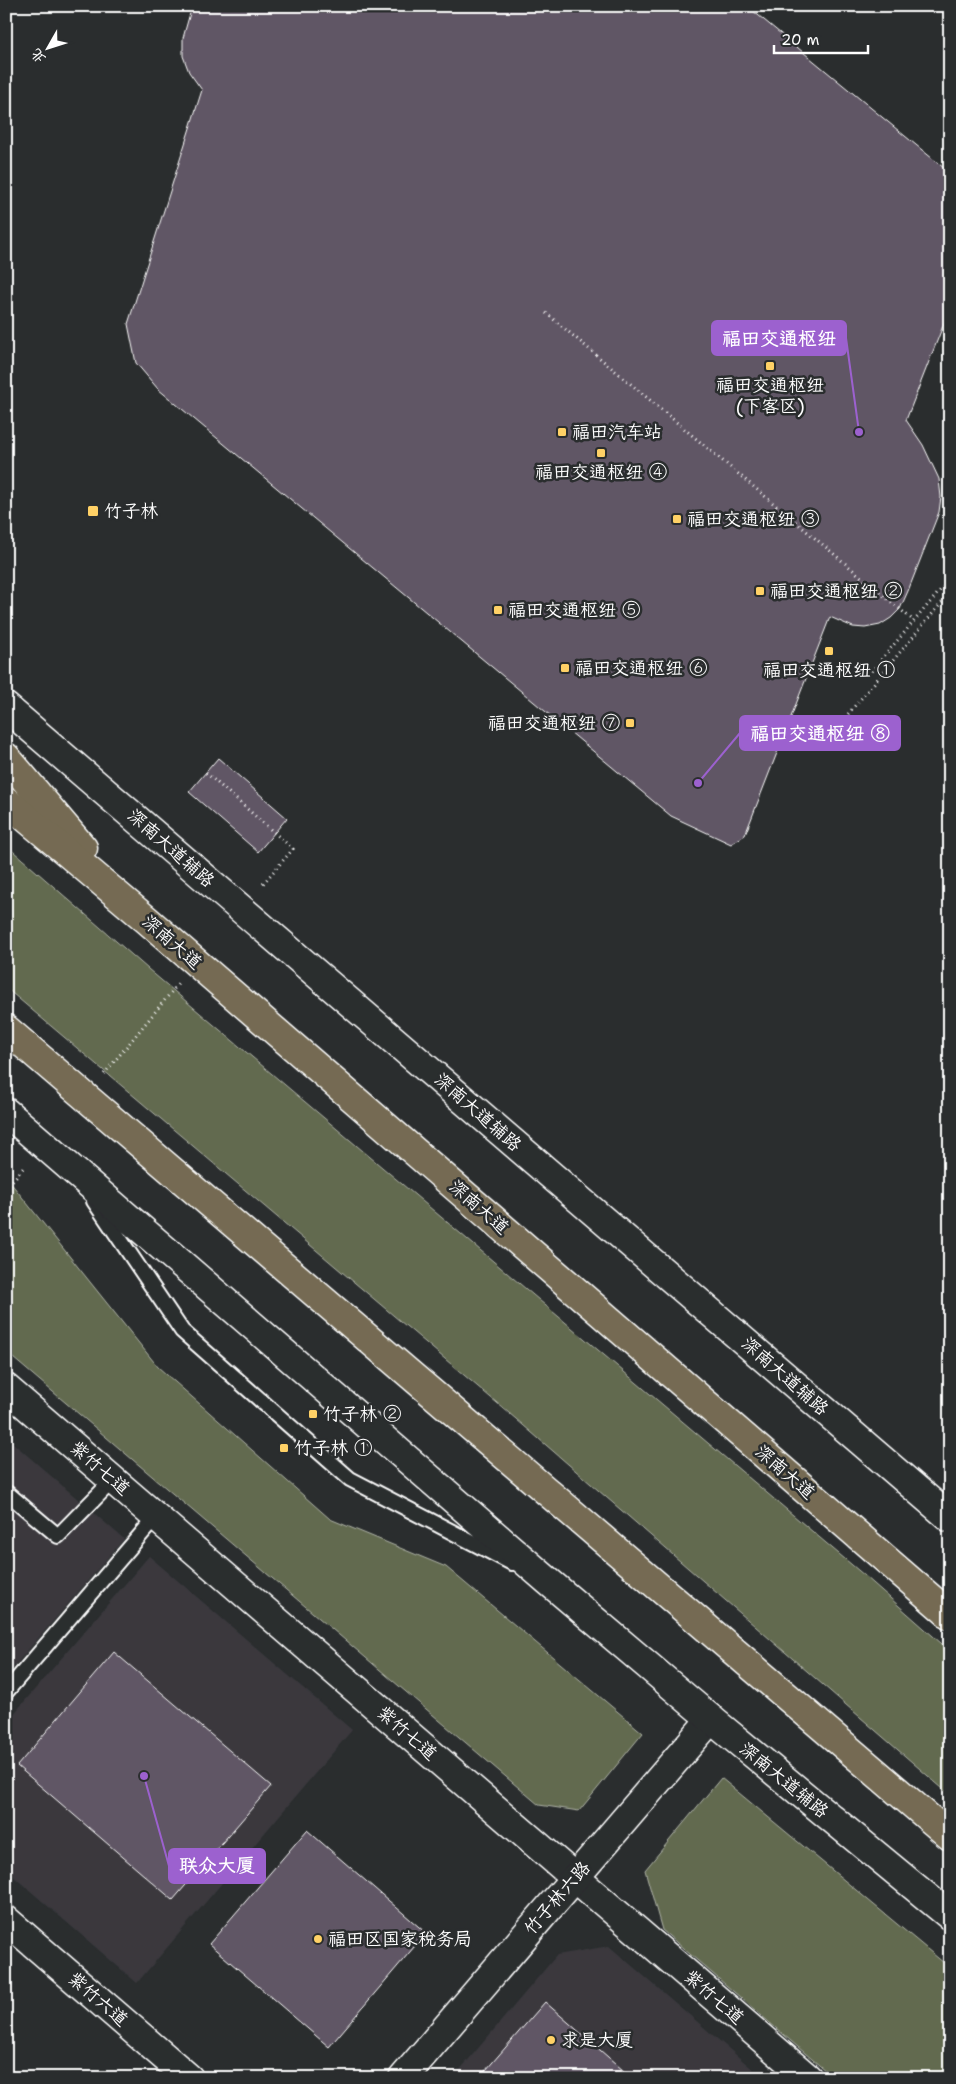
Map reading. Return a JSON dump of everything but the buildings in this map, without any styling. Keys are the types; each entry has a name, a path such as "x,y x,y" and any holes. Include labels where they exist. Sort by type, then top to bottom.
{"main road":[{"name":"深南大道辅路","path":"6,706 950,1518"},
{"path":"6,757 74,839 147,920"},
{"name":"深南大道","path":"6,801 147,920 950,1615"},
{"path":"6,1029 950,1836"},
{"name":"深南大道辅路","path":"6,1112 548,1581 711,1719 950,1916"},
{"name":"紫竹七道","path":"6,1388 808,2078"},
{"name":"竹子林六路","path":"403,2078 711,1719"},
{"name":"紫竹六道","path":"6,1920 189,2078"}],"lane":[{"path":"74,1171 182,1331 350,1479 548,1581"},
{"path":"6,1492 58,1536 114,1480"},
{"path":"6,1692 156,1517"}],"path":[{"path":"546,313 914,621"},
{"path":"868,675 950,579"},
{"path":"848,714 950,593"},
{"path":"206,774 293,849 242,909"},
{"path":"85,1096 196,963"},
{"path":"6,1188 44,1145"}],"shaded area":[{"path":"6,1437 124,1539 6,1676"},
{"path":"149,1556 352,1730 137,1983 6,1870 6,1723"},
{"path":"609,1946 763,2078 453,2078 557,1955"}],"green space":[{"path":"6,845 148,969 865,1576 950,1651 950,1795 516,1419 6,988"},
{"path":"6,1177 158,1367 330,1519 446,1567 643,1733 579,1811 539,1805 6,1352"},
{"path":"721,1778 950,1968 950,2078 834,2078 662,1930 645,1870"}],"place":[{"name":"福田交通枢纽 (下客区)","path":"770,366"},
{"name":"福田汽车站","path":"562,432"},
{"name":"福田交通枢纽","path":"859,432"},
{"name":"福田交通枢纽 ④","path":"601,453"},
{"name":"竹子林","path":"93,511"},
{"name":"福田交通枢纽 ③","path":"677,519"},
{"name":"福田交通枢纽 ②","path":"760,591"},
{"name":"福田交通枢纽 ⑤","path":"498,610"},
{"name":"福田交通枢纽 ①","path":"829,651"},
{"name":"福田交通枢纽 ⑥","path":"565,668"},
{"name":"福田交通枢纽 ⑦","path":"630,723"},
{"name":"福田交通枢纽 ⑧","path":"698,783"},
{"name":"竹子林 ②","path":"313,1414"},
{"name":"竹子林 ①","path":"284,1448"},
{"name":"联众大厦","path":"144,1776"},
{"name":"福田区国家税务局","path":"318,1939"},
{"name":"求是大厦","path":"551,2040"}]}
